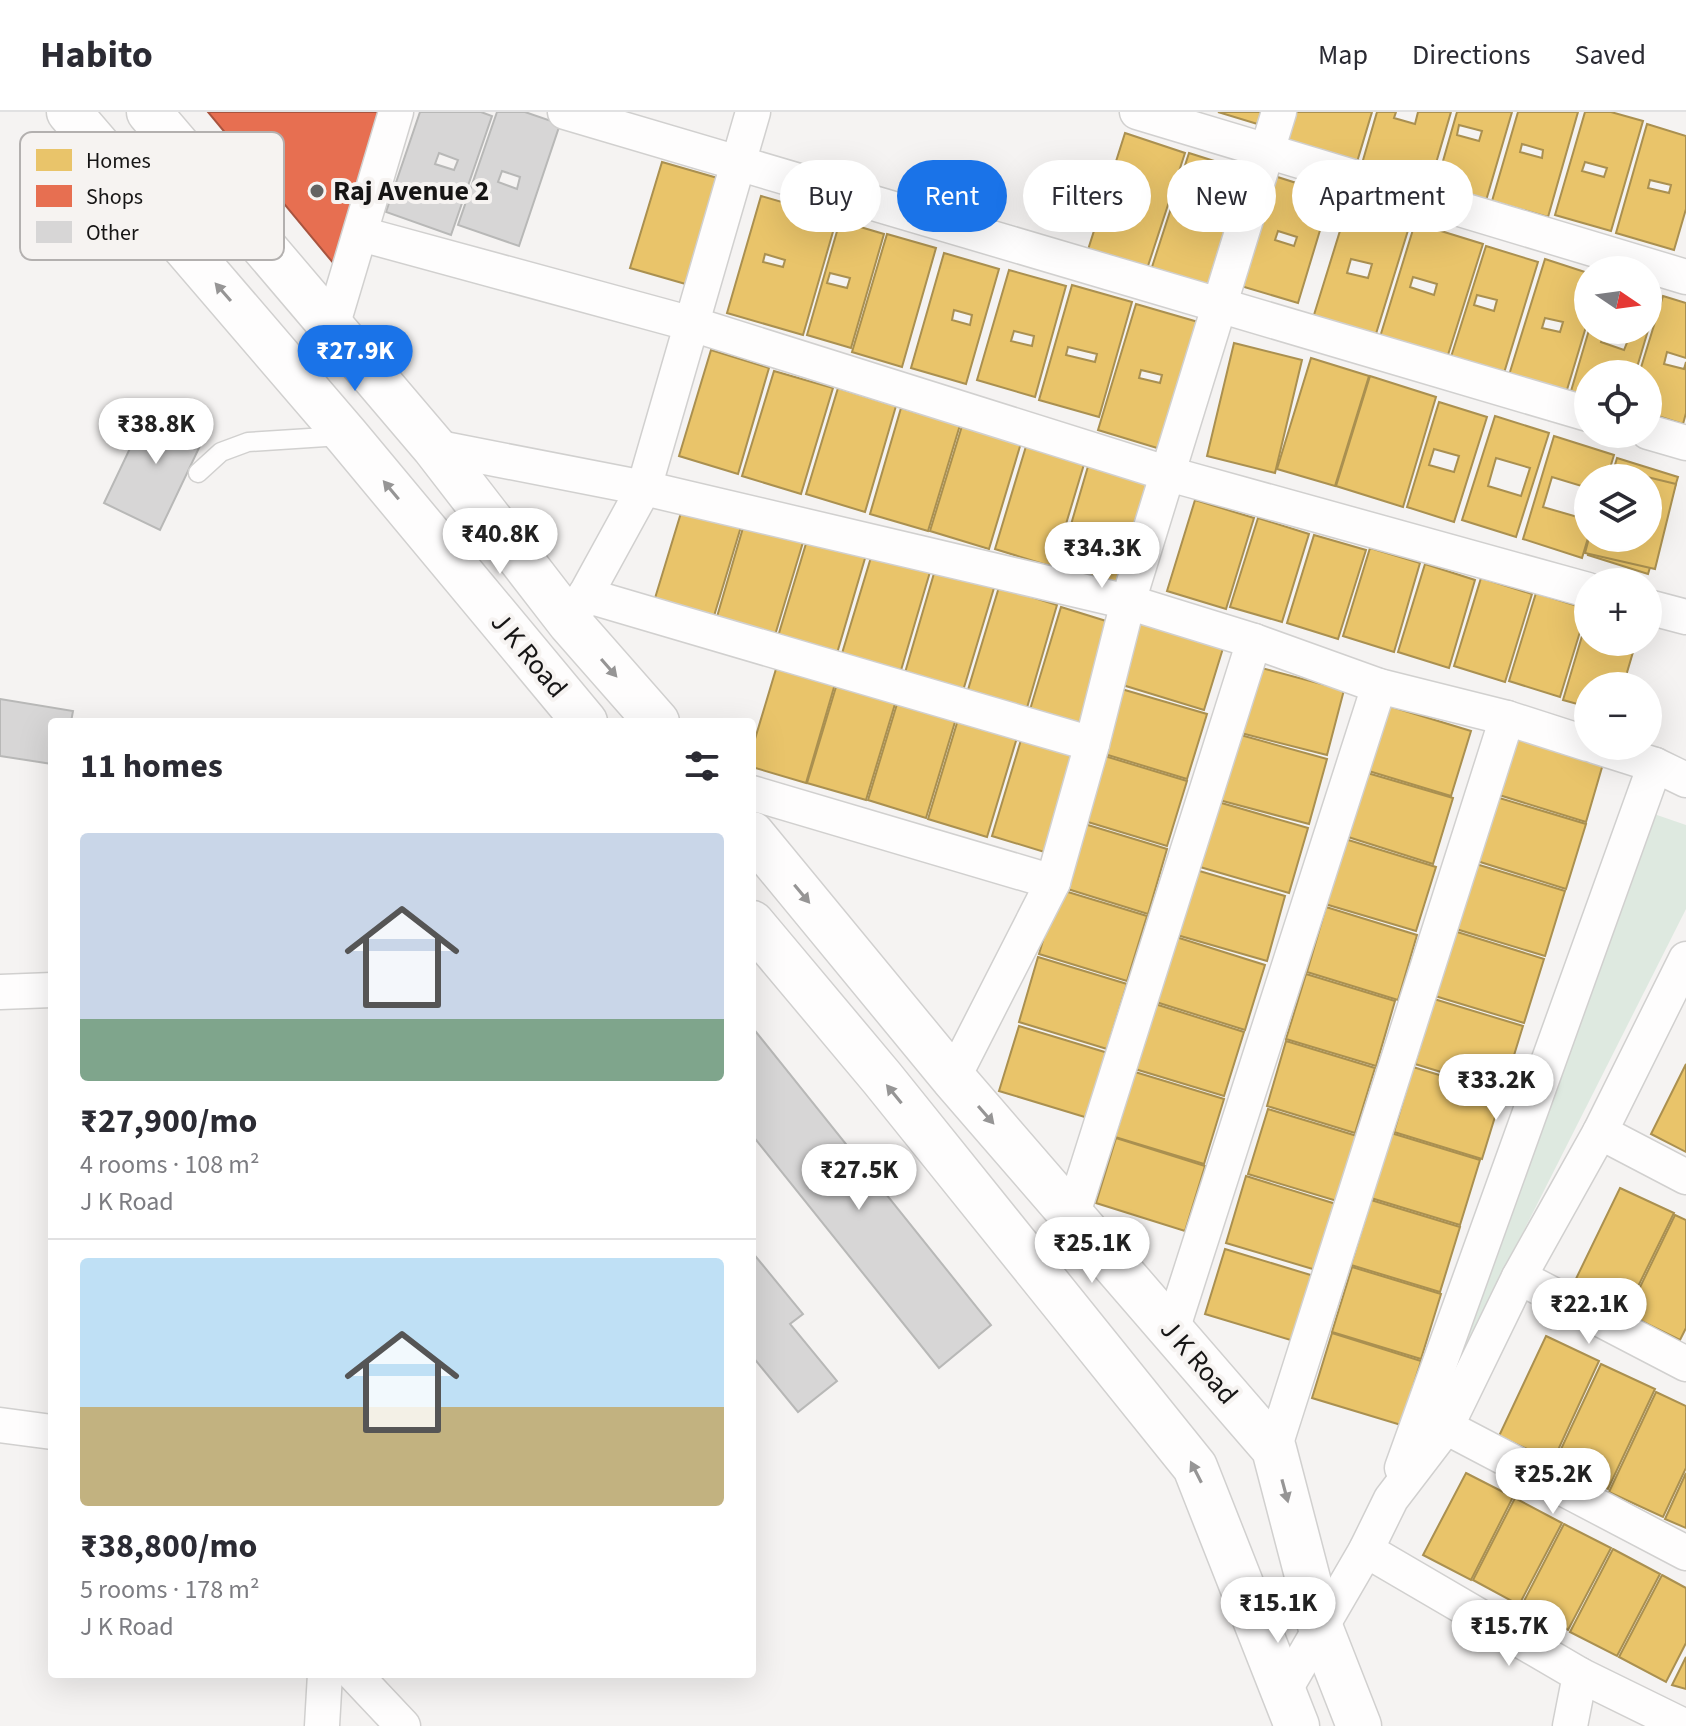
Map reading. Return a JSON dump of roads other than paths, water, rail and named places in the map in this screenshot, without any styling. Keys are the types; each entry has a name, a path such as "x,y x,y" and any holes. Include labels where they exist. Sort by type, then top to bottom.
{"main road":[{"name":"J K Road","path":"69,112 86,132"},
{"name":"J K Road","path":"149,112 166,132"},
{"name":"J K Road","path":"196,260 582,718"},
{"name":"J K Road","path":"273,260 434,447 542,587 578,609 654,718"},
{"path":"500,620 542,587"},
{"name":"J K Road","path":"756,839 953,1078 1073,1213 1274,1449 1321,1629 1359,1726"},
{"path":"756,928 882,1078 1195,1467 1290,1708"}],"street":[{"path":"331,330 396,112"},
{"path":"565,112 1574,410"},
{"path":"753,112 644,488 578,609 1092,744"},
{"path":"1137,112 1686,277"},
{"path":"953,1078 1053,882 1128,602 1279,112"},
{"path":"361,234 692,324 1169,474 1574,586"},
{"path":"1662,436 1686,443"},
{"path":"434,447 644,488 1128,602 1254,641 1379,686 1507,718 1574,740"},
{"path":"1662,611 1686,617"},
{"path":"1073,1213 1254,641"},
{"path":"1172,1330 1379,686"},
{"path":"1274,1449 1507,718"},
{"path":"1639,760 1686,780"},
{"path":"1290,1708 1321,1629 1391,1499 1655,765"},
{"path":"756,794 1053,882"},
{"path":"1391,1499 1446,1427 1519,1277 1682,979"},
{"path":"0,992 48,990"},
{"path":"1600,1132 1686,1177"},
{"path":"1519,1277 1686,1364"},
{"path":"0,1425 48,1431"},
{"path":"1446,1427 1686,1553"},
{"path":"1366,1550 1580,1675 1684,1726"},
{"path":"1570,1726 1580,1675"},
{"path":"322,1726 325,1678"},
{"path":"358,1678 403,1726"}],"lane":[{"path":"198,473 221,452 248,442 347,436"}],"place":[{"name":"Raj Avenue 2","path":"317,191"}]}
